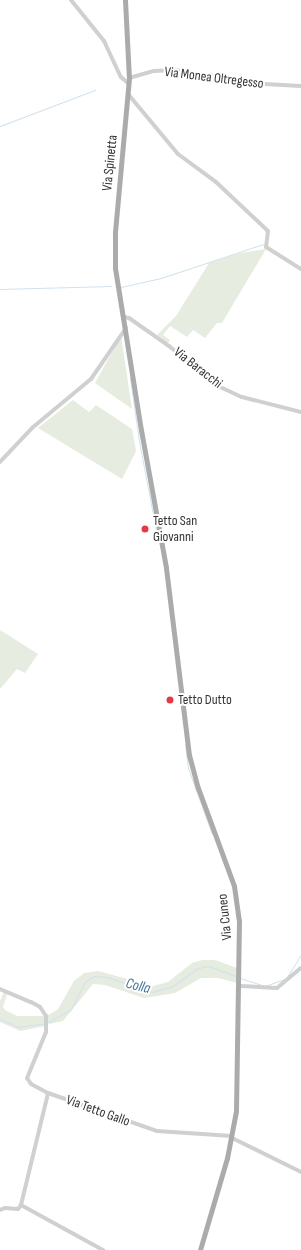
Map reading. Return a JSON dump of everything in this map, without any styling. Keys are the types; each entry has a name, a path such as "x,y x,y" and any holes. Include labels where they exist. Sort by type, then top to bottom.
{"main road":[{"name":"Via Spinetta","path":"125,0 129,78 114,251 140,430 170,593"},
{"name":"Via Cuneo","path":"170,593 189,755 198,788 226,861 239,920 240,985 238,1080 232,1137 200,1250"}],"street":[{"path":"71,0 104,41 121,77 128,84"},
{"name":"Via Monea Oltregesso","path":"129,78 154,71 174,70 264,84 301,86"},
{"path":"128,94 178,154 216,182 268,231 266,247 301,269"},
{"name":"Via Baracchi","path":"124,317 169,346 218,386 242,397 301,412"},
{"path":"0,462 32,428 91,379 126,328"},
{"path":"240,985 277,988 301,968"},
{"name":"Via Tetto Gallo","path":"0,989 40,1007 46,1016 47,1025 27,1080 48,1093 157,1131 232,1137"},
{"path":"0,1210 8,1207 18,1209 21,1205 32,1153 48,1093"},
{"path":"232,1137 301,1172"},
{"path":"21,1205 103,1250"}],"shaded area":[{"path":"266,249 222,323 217,323 205,338 193,330 187,337 170,326 163,335 170,340 168,343 157,335 176,316 209,263 240,253"},
{"path":"121,336 132,409 95,383"},
{"path":"73,400 89,412 96,405 132,429 136,451 122,479 38,428"},
{"path":"0,630 38,654 25,673 17,669 0,689"},
{"path":"202,960 215,960 237,968 237,983 218,978 201,978 175,993 144,998 105,985 93,984 63,1021 49,1024 47,1016 58,1009 74,981 84,973 98,971 153,986 168,982 192,963"},
{"path":"4,992 7,994 3,1007 5,1010 17,1016 44,1016 45,1026 20,1031 0,1022 0,1001"}],"waterway":[{"path":"0,126 95,90"},
{"path":"121,287 161,278 263,244"},
{"path":"0,289 111,286"},
{"path":"130,378 139,441 157,535"},
{"path":"185,744 188,768 212,834"},
{"name":"Colla","path":"287,977 301,955"},
{"name":"Colla","path":"48,1022 71,1009 85,982 94,976 107,977 152,992 173,986 198,968 209,966 235,976"},
{"name":"Colla","path":"240,978 265,986 284,979"},
{"name":"Colla","path":"0,1019 18,1027 45,1023"}],"place":[{"name":"Tetto San Giovanni","path":"145,529"},
{"name":"Tetto Dutto","path":"170,700"}]}
